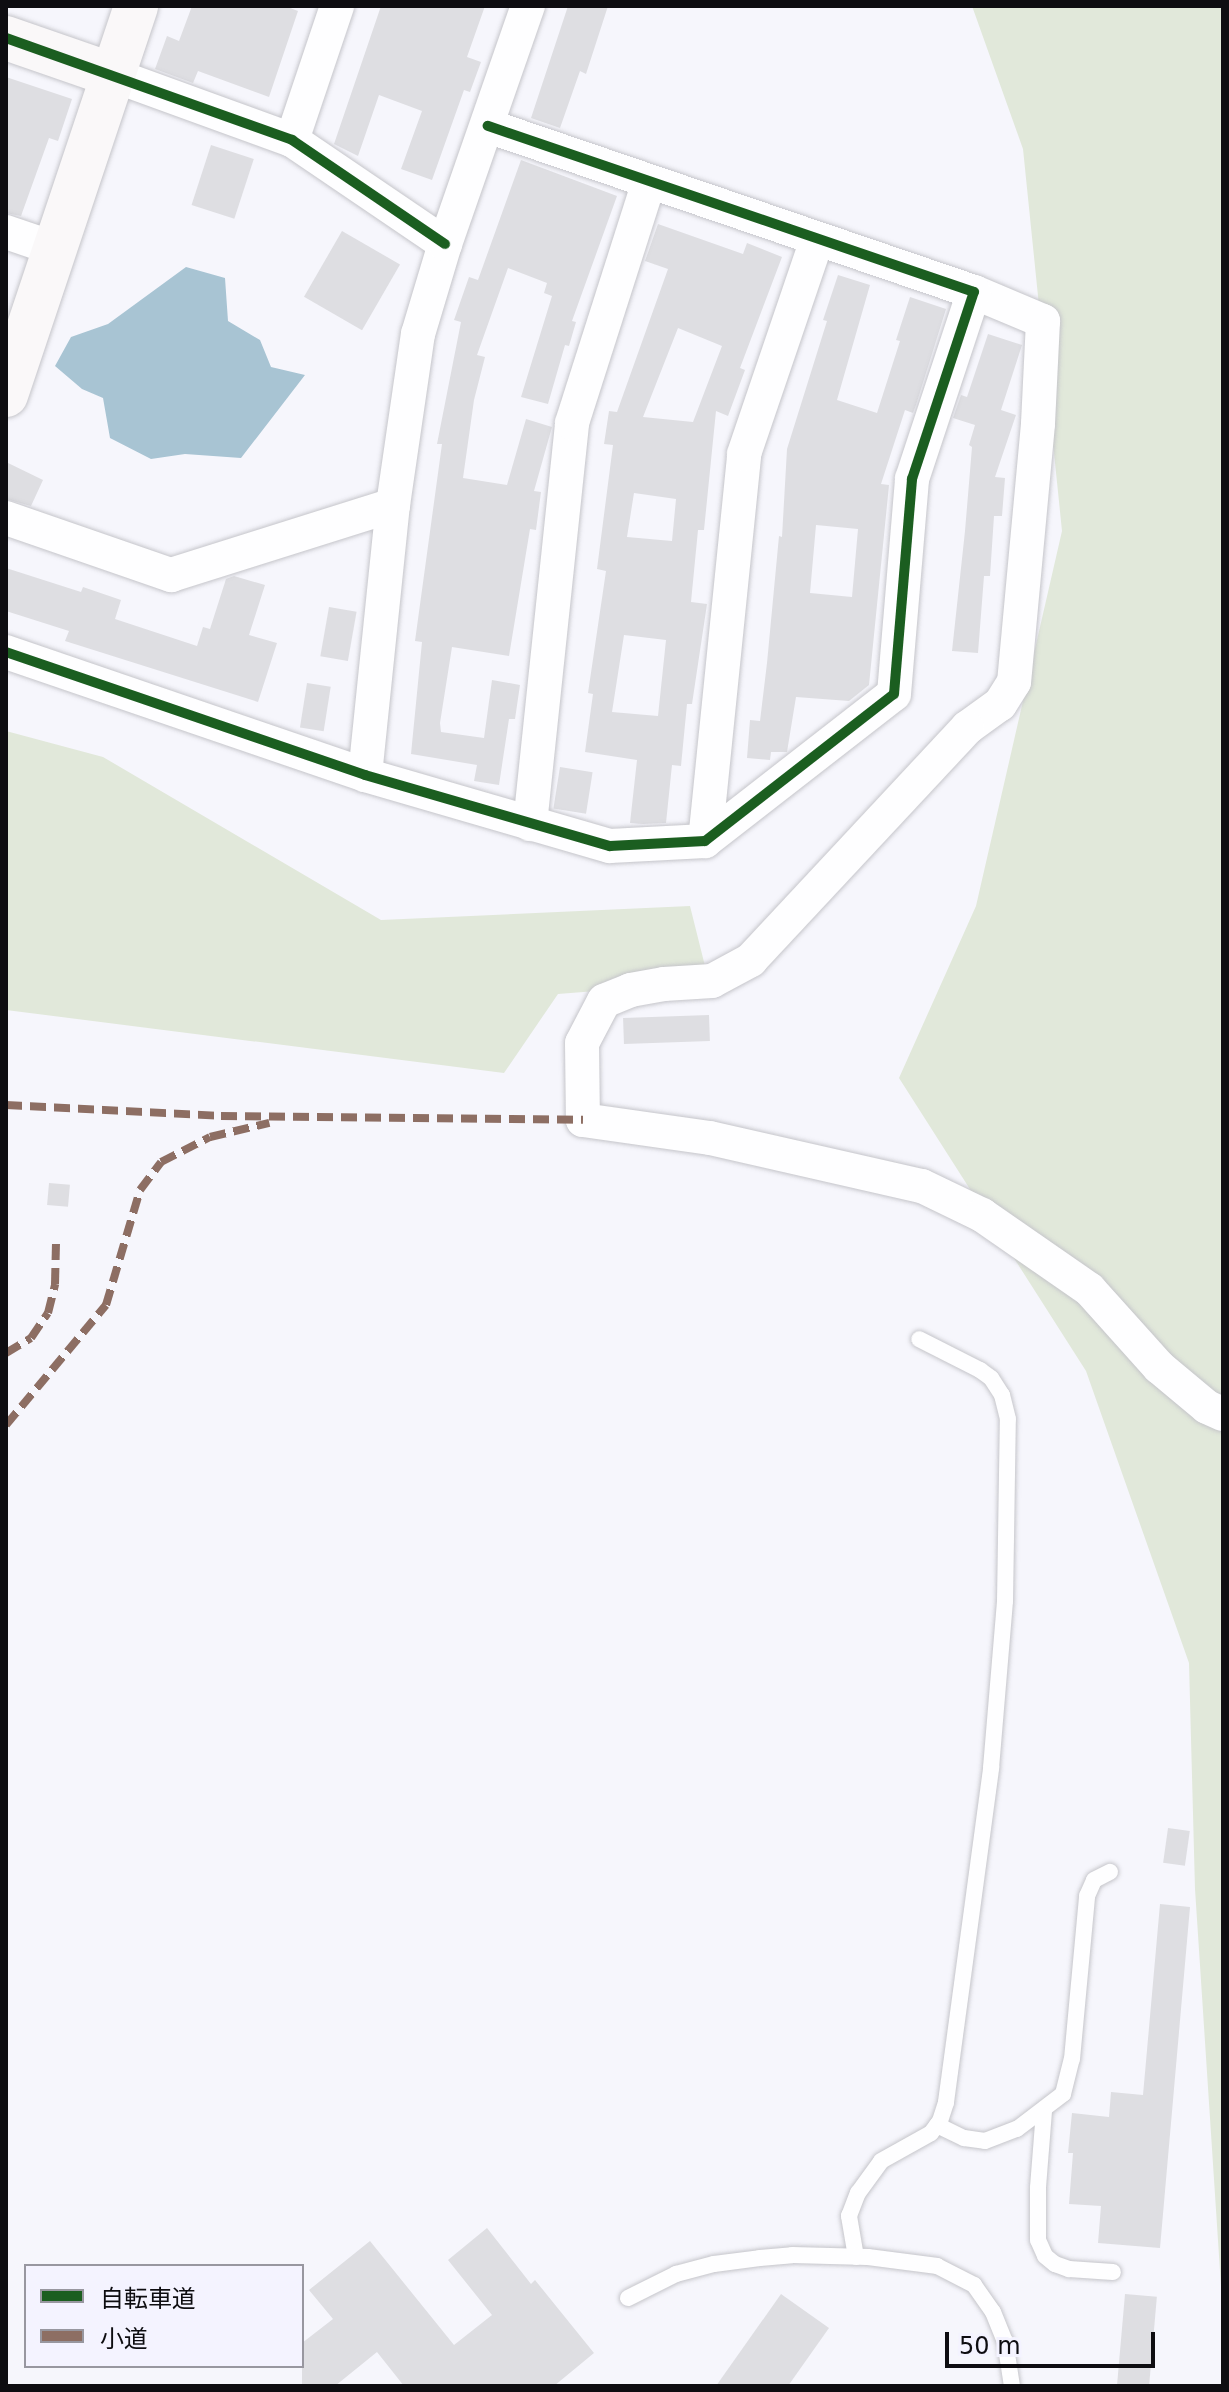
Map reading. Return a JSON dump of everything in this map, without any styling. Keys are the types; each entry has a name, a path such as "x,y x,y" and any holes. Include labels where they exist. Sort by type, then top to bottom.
{"street":[{"path":"6,395 136,6"},
{"path":"292,140 337,6"},
{"path":"365,775 393,505 418,334 445,244 528,6"},
{"path":"6,38 292,140 445,244"},
{"path":"488,126 974,292 1043,321 1038,424 1014,682 1000,704 967,728 751,960 712,981 642,988 604,1001 582,1043 583,1120 710,1138 922,1186 982,1215 1089,1289 1159,1367 1207,1407 1223,1414"},
{"path":"530,824 572,423 649,182"},
{"path":"6,232 56,249"},
{"path":"705,841 744,454 817,239"},
{"path":"6,652 365,775 610,846 705,841 894,694 912,479 974,292"},
{"path":"6,518 171,575 393,505"}],"lane":[{"path":"856,2257 849,2216 858,2193 881,2161 931,2133 946,2102 991,1768 1005,1601 1008,1419 1002,1395 991,1378 919,1339"},
{"path":"937,2125 964,2138 985,2141 1017,2129 1063,2094 1072,2059 1087,1896 1094,1880 1110,1872"},
{"path":"1044,2111 1038,2188 1038,2240 1045,2256 1069,2269 1113,2272"},
{"path":"628,2298 676,2274 714,2264 792,2255 856,2257 937,2266 974,2285 993,2312 1005,2341 1012,2386"}],"shaded area":[{"path":"972,6 1223,6 1223,2317 1195,1889 1189,1663 1086,1371 899,1078 976,906 1062,531 1023,149"},
{"path":"6,731 103,757 381,920 690,906 709,982 558,994 504,1073 6,1010"}],"water":[{"path":"186,267 225,278 228,321 260,340 271,367 305,375 241,458 185,454 151,459 110,438 103,398 82,389 55,366 71,337 108,324"}],"building":[{"path":"192,6 285,6 298,11 269,97 198,71 193,83 155,69 167,36 179,41"},
{"path":"381,6 485,6 467,57 481,62 470,92 464,90 432,180 401,169 422,111 379,95 358,156 334,144"},
{"path":"568,6 608,6 586,74 580,71 560,128 531,118"},
{"path":"6,77 72,99 58,141 49,138 21,216 6,213"},
{"path":"211,145 254,159 234,219 192,205"},
{"path":"521,160 617,196 572,321 576,322 569,346 565,345 548,404 521,397 552,296 544,293 547,283 508,268 477,355 485,357 474,400 463,478 507,485 526,419 552,427 534,491 541,492 536,530 530,529 509,656 452,647 440,723 441,732 484,738 492,680 520,685 515,719 509,719 499,785 474,781 477,765 411,754 422,642 415,641 442,444 437,444 461,322 454,320 469,277 478,280"},
{"path":"658,224 743,254 747,243 782,257 740,368 745,370 728,416 716,411 704,530 698,530 691,602 707,604 692,704 687,704 681,766 672,765 666,823 642,824 630,823 637,760 585,752 593,694 588,693 606,571 597,569 613,445 604,444 609,411 617,412 668,269 645,261","holes":["678,328 722,346 693,422 643,417","634,493 676,499 672,541 627,537","624,635 666,640 658,716 612,712"]},
{"path":"342,231 400,264 362,330 304,297"},
{"path":"838,275 870,285 837,400 877,413 900,341 896,340 910,297 946,309 916,405 913,413 905,410 881,484 889,485 869,685 849,701 796,697 787,752 771,752 770,760 747,758 750,720 760,721 779,536 782,537 787,449 827,321 823,320","holes":["816,525 858,529 852,597 810,593"]},
{"path":"988,334 1022,345 1001,410 1016,415 995,477 1005,478 1002,516 994,516 990,576 984,576 978,653 952,651 972,447 969,445 975,425 953,418 961,395 967,397"},
{"path":"6,462 43,480 31,506 6,499"},
{"path":"6,568 81,592 83,587 121,600 115,619 197,646 203,627 210,629 226,579 234,576 265,585 249,635 277,643 258,702 65,641 69,631 6,611"},
{"path":"329,607 357,612 348,661 320,656"},
{"path":"307,683 331,687 324,731 300,727"},
{"path":"560,767 593,772 586,814 553,808"},
{"path":"709,1015 710,1041 624,1044 623,1018"},
{"path":"49,1183 70,1185 68,1207 47,1205"},
{"path":"1168,1828 1190,1831 1185,1866 1163,1863"},
{"path":"1160,1904 1190,1907 1160,2248 1098,2243 1101,2206 1069,2204 1073,2153 1068,2153 1072,2113 1109,2117 1111,2092 1143,2095"},
{"path":"487,2228 531,2284 535,2280 594,2353 554,2386 404,2386 377,2352 335,2386 302,2386 304,2341 333,2319 309,2290 370,2241 454,2345 492,2315 448,2260"},
{"path":"781,2294 829,2328 788,2386 716,2386"},
{"path":"1125,2294 1157,2297 1149,2386 1117,2386"}],"marked path":[{"path":"6,1105 221,1116 583,1120"},
{"path":"6,1425 106,1305 140,1190 161,1162 210,1137 269,1123"},
{"path":"6,1353 31,1338 48,1313 55,1284 56,1243"}],"cycle path":[{"path":"6,38 292,140 445,244"},
{"path":"6,652 365,775 610,846 705,841 894,694 912,479 974,292 488,126"}]}
